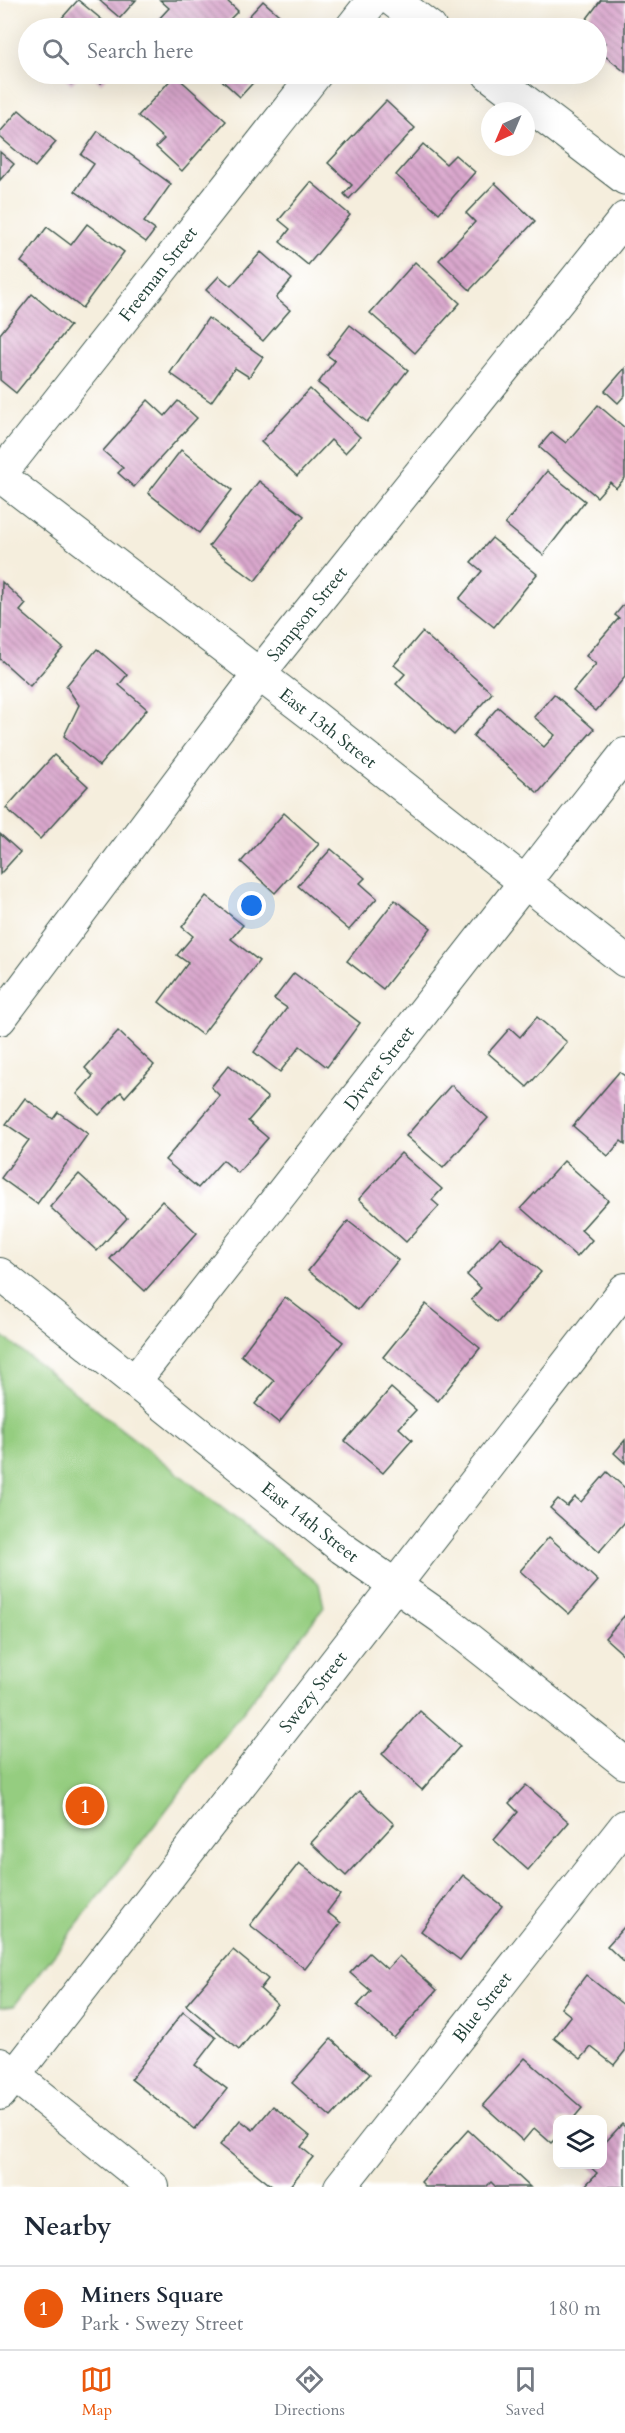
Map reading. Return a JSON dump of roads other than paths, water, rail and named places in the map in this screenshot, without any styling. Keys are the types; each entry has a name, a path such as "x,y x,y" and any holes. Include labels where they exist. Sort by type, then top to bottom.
{"highway":[{"path":"393,0 417,18"},
{"path":"502,84 625,178"}],"street":[{"path":"359,18 373,0"},
{"name":"Freeman Street","path":"0,475 308,84"},
{"name":"Sampson Street","path":"0,1019 259,674 625,218"},
{"name":"East 13th Street","path":"0,475 259,674 625,961"},
{"name":"Divver Street","path":"134,1382 625,754"},
{"name":"East 14th Street","path":"0,1274 342,1548 442,1618 625,1762"},
{"name":"Swezy Street","path":"5,2078 395,1587 625,1288"},
{"name":"Blue Street","path":"340,2187 625,1826"},
{"path":"5,2078 153,2187"}],"place":[{"name":"Miners Square","path":"85,1806"}]}
